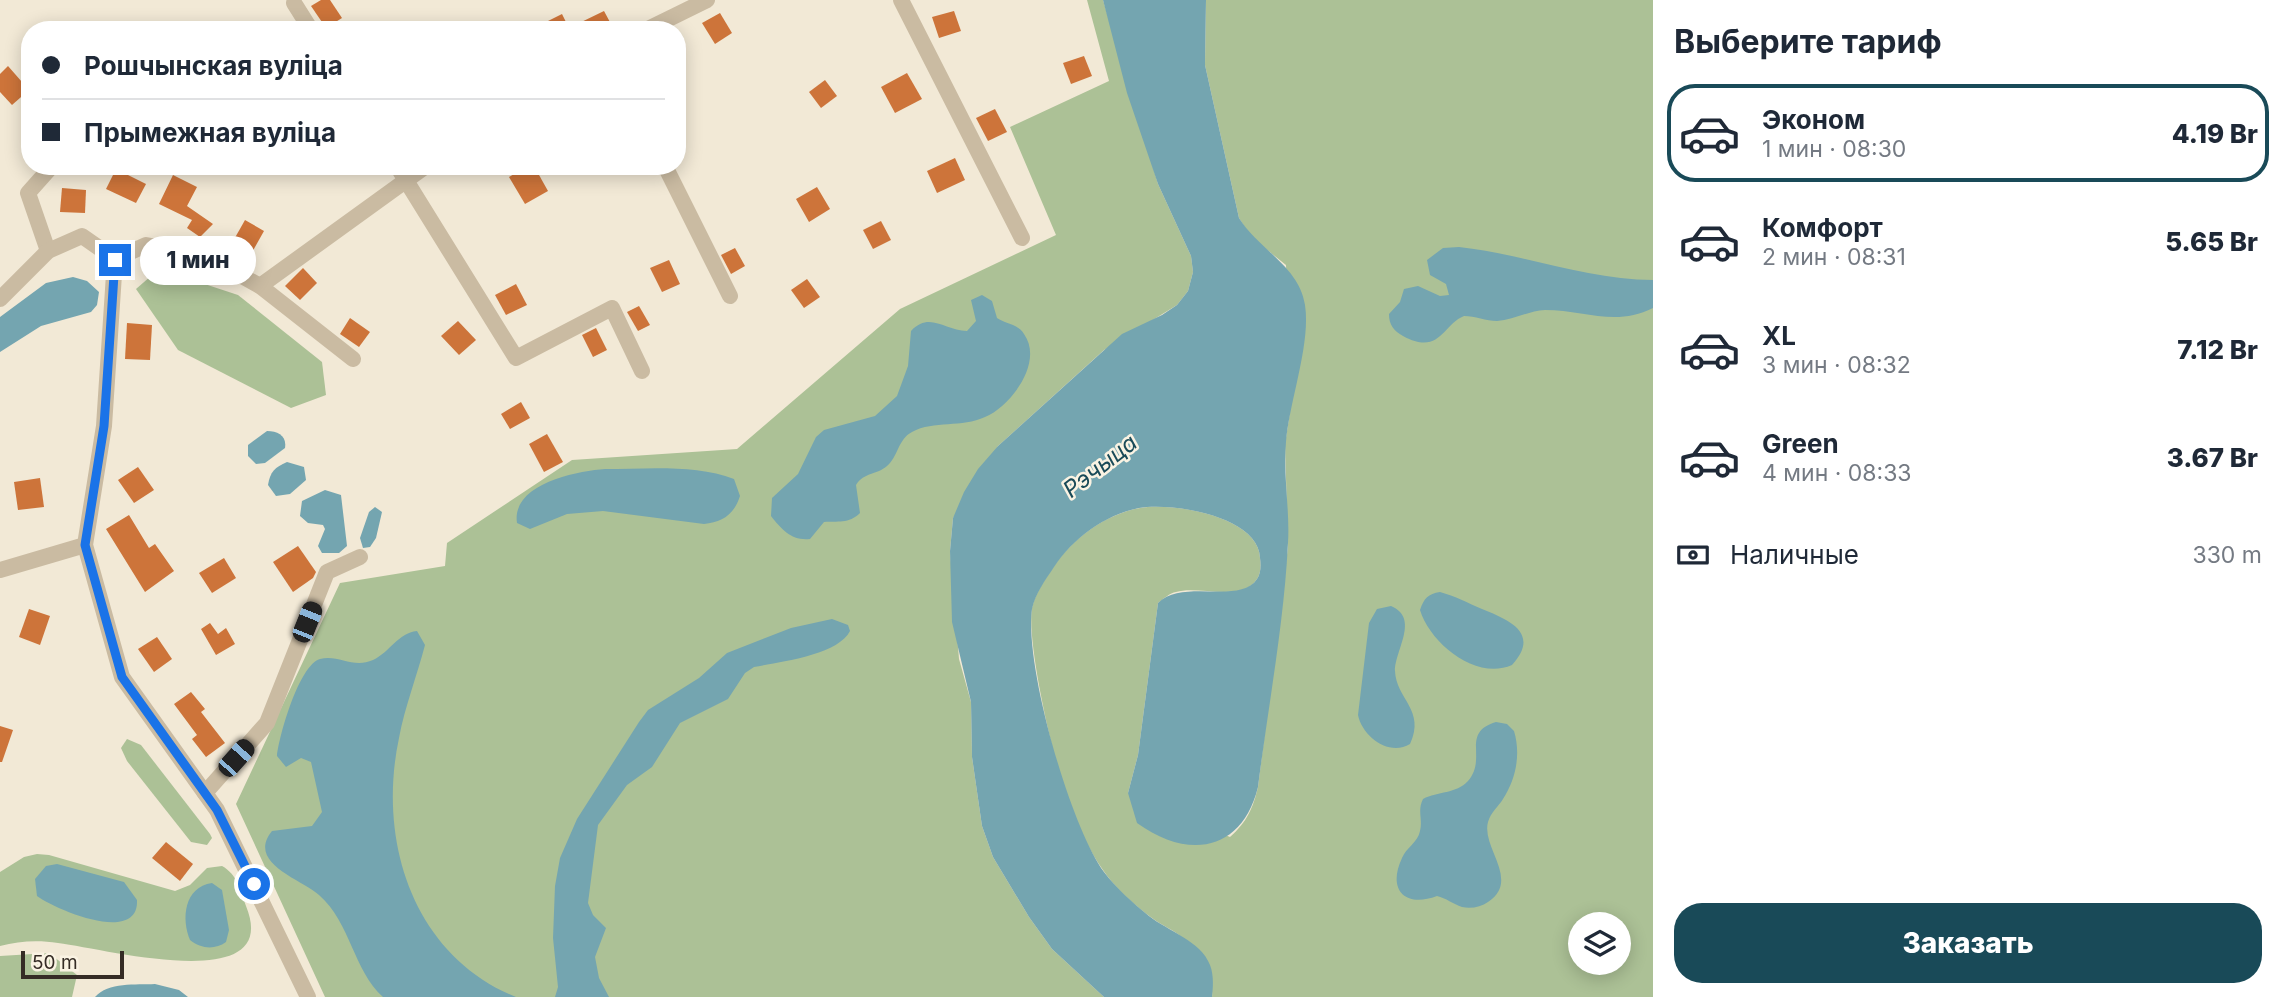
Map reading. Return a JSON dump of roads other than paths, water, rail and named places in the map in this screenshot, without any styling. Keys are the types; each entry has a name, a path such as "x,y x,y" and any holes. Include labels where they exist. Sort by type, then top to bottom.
{"street":[{"path":"664,21 707,0"},
{"path":"901,0 1022,238"},
{"path":"294,3 305,21"},
{"path":"44,175 28,193 48,251"},
{"path":"260,286 399,175"},
{"path":"402,175 516,358 612,308 642,371"},
{"path":"670,175 730,296"},
{"path":"0,299 48,251 82,236 115,260"},
{"path":"115,260 146,245 206,256 260,286 352,359"},
{"path":"115,260 104,426 85,545 122,677 217,810 308,997"},
{"path":"0,570 85,545"},
{"path":"205,793 267,723 327,572 360,557"}],"water":[{"name":"Рэчыца","path":"1103,0 1206,0 1205,65 1239,218 1295,279 1305,305 1305,337 1286,442 1288,543 1279,635 1258,787 1250,809 1240,825 1226,837 1211,843 1193,845 1175,842 1156,835 1137,823 1128,793 1138,755 1158,603 1182,592 1238,590 1249,586 1257,579 1261,563 1256,544 1245,532 1230,522 1191,510 1153,507 1126,511 1102,522 1080,537 1062,556 1044,582 1032,609 1031,634 1042,704 1064,783 1091,850 1104,872 1125,895 1149,916 1192,943 1206,957 1212,973 1212,997 1104,997 1052,949 1029,917 993,857 982,826 972,757 971,702 952,622 950,551 953,518 978,469 998,446 1122,334 1177,305 1188,291 1193,272 1191,256 1158,184 1127,93"},
{"path":"1459,247 1604,276 1653,280 1653,308 1639,314 1613,317 1545,310 1497,321 1464,316 1439,337 1425,343 1400,334 1391,324 1389,314 1400,302 1404,289 1418,286 1440,296 1449,295 1446,284 1430,275 1427,260 1443,248"},
{"path":"73,277 87,281 99,292 97,305 91,312 41,326 0,352 0,317 46,283"},
{"path":"982,295 992,301 997,318 1019,328 1029,345 1027,370 1014,393 985,417 929,426 907,435 887,466 863,478 856,485 860,513 856,517 824,522 810,539 798,538 783,530 771,516 772,498 798,474 816,437 824,430 875,416 897,396 908,366 911,331 918,325 931,322 967,331 976,321 971,300"},
{"path":"267,431 281,435 285,440 285,448 265,463 256,464 248,456 248,445"},
{"path":"287,462 304,467 306,480 290,494 276,496 268,485 270,477 276,468"},
{"path":"670,468 719,474 734,479 740,496 726,516 704,524 603,511 567,514 530,529 517,523 518,510 524,498 535,489 563,477 605,469"},
{"path":"325,490 341,495 347,546 339,553 322,553 318,546 325,529 323,525 308,523 300,516 302,501"},
{"path":"375,507 382,512 376,538 370,547 363,548 360,538 369,512"},
{"path":"1440,592 1502,618 1518,629 1523,644 1512,665 1498,669 1484,668 1456,656 1444,646 1425,622 1420,610 1427,597"},
{"path":"1391,606 1404,618 1404,635 1395,671 1415,722 1410,744 1394,748 1371,737 1358,715 1369,623 1377,609"},
{"path":"832,619 848,625 850,631 843,639 821,652 754,667 745,673 728,699 680,723 652,767 627,785 598,825 588,903 593,915 606,928 595,957 599,978 609,997 555,997 558,987 553,938 555,886 560,858 577,819 639,722 648,710 699,678 727,653 791,628"},
{"path":"417,631 425,645 399,738 393,777 399,854 411,890 428,924 451,953 480,978 516,997 383,997 365,974 330,906 311,889 279,869 266,852 266,842 272,831 312,826 322,812 311,762 301,758 286,767 277,756 291,702 305,674 312,664 320,659 333,658 359,663 373,660 405,635"},
{"path":"1496,722 1507,724 1514,731 1517,749 1511,783 1488,822 1487,832 1501,874 1497,893 1485,904 1472,908 1462,907 1437,896 1416,900 1408,898 1398,887 1398,869 1404,854 1419,835 1423,799 1458,788 1468,781 1476,764 1479,733"},
{"path":"57,864 124,882 137,900 134,913 125,920 95,920 61,909 37,896 35,879 46,866"},
{"path":"212,883 222,890 229,930 226,942 208,947 190,940 186,914 190,897 195,891"},
{"path":"155,984 179,990 188,997 95,997 115,987"}]}
